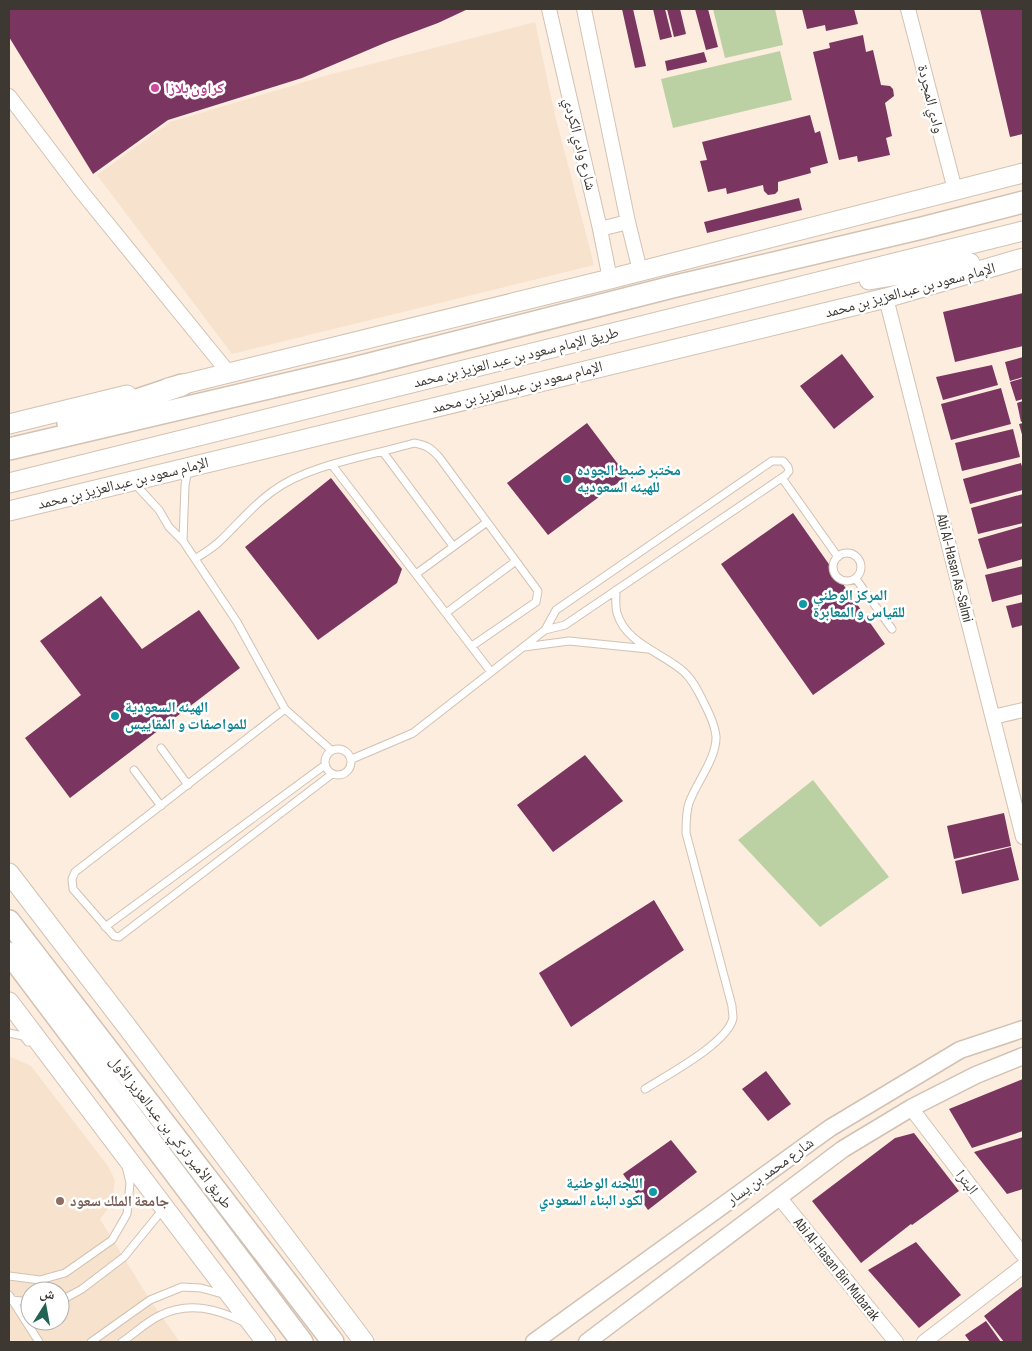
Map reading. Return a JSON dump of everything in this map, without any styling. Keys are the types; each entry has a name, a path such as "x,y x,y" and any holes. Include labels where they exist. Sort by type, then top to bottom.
{"main road":[{"path":"9,443 182,385 228,372 640,272 954,190 1023,174"},
{"name":"طريق الإمام سعود بن عبد العزيز بن محمد","path":"9,449 354,368 672,287 1023,202"},
{"name":"طريق الإمام سعود بن عبد العزيز بن محمد","path":"9,483 1023,231"},
{"path":"774,292 1023,257"},
{"name":"الإمام سعود بن عبدالعزيز بن محمد","path":"9,511 886,298 1023,257"},
{"path":"9,424 105,400 182,385"},
{"path":"9,873 364,1342"},
{"name":"طريق الأمير تركي بن عبدالعزيز الأول","path":"9,921 333,1342"},
{"name":"طريق الأمير تركي بن عبدالعزيز الأول","path":"9,953 302,1342"},
{"path":"9,1002 122,1154 261,1335"}],"street":[{"name":"شارع وادي الكردي","path":"549,9 610,279"},
{"name":"شارع وادي الكردي","path":"584,9 640,272"},
{"name":"وادي المجردة","path":"908,9 954,190"},
{"path":"9,96 80,191 228,372"},
{"path":"600,229 628,222"},
{"name":"Abi Al-Hasan As-Salmi","path":"886,298 1023,837"},
{"path":"993,716 1023,710"},
{"name":"شارع محمد بن يسار","path":"534,1342 830,1128 960,1050 1023,1029"},
{"name":"شارع محمد بن يسار","path":"587,1342 779,1196 843,1150 911,1108 976,1075 1023,1056"},
{"name":"البترا","path":"911,1108 1023,1255"},
{"name":"Abi Al-Hasan Bin Mubarak","path":"779,1196 896,1342"},
{"path":"924,1342 1023,1266"}],"lane":[{"path":"195,559 218,542 254,506 274,490 298,476 414,443 423,444 432,449 538,590 536,602 472,646"},
{"path":"383,452 453,546"},
{"path":"352,760 412,733 545,630 556,610 772,461 783,461 788,467 789,471 782,478 565,625 545,630"},
{"path":"332,465 491,672"},
{"path":"184,541 186,485 189,467"},
{"path":"782,478 838,556"},
{"path":"132,481 159,510 169,528 184,541 237,622 285,709 331,750"},
{"path":"416,574 487,522"},
{"path":"850,553 857,557 861,564 861,572 856,579 849,582 840,580 834,575 832,567 838,556 850,553"},
{"path":"446,613 516,561"},
{"path":"856,579 892,629"},
{"path":"616,590 616,611 621,623 630,634 648,649 661,655 685,673 697,690 709,715 716,736 710,762 688,806 686,833 732,1006 733,1018 726,1032 716,1042 645,1089"},
{"path":"523,647 569,641 648,649"},
{"path":"285,709 75,872 72,878 73,889 105,927 114,936 119,937 332,774"},
{"path":"162,748 188,785"},
{"path":"340,749 348,752 352,760 351,768 345,774 337,776 329,773 324,765 325,756 331,750 340,749"},
{"path":"105,927 324,765"},
{"path":"134,770 161,806"},
{"path":"9,1033 23,1036 36,1050 52,1061"},
{"path":"9,1276 40,1280 65,1273 112,1240 127,1214 130,1183 122,1154"},
{"path":"70,1296 82,1289 124,1257 164,1207"},
{"path":"91,1342 150,1300 182,1287 201,1288 232,1297"},
{"path":"11,1297 39,1342"},
{"path":"122,1342 160,1315 185,1306 207,1308 228,1314 261,1335"}],"shaded area":[{"path":"535,22 555,115 594,265 232,354 97,175 170,122 328,75"},
{"name":"جامعة الملك سعود","path":"9,1056 31,1066 108,1166 115,1180 113,1194 108,1209 100,1219 150,1300 180,1342 9,1342"}],"green space":[{"path":"713,9 775,9 783,45 725,58"},
{"path":"780,51 792,100 673,128 661,79"},
{"path":"813,780 889,877 820,927 738,840"}],"building":[{"name":"كراون بلازا","path":"10,9 468,9 302,78 168,120 93,174 9,37"},
{"path":"622,9 633,9 646,66 635,68"},
{"path":"653,9 665,9 672,37 660,40"},
{"path":"667,9 680,9 686,34 674,37"},
{"path":"695,9 708,9 718,47 706,50"},
{"path":"802,9 854,9 858,24 826,31 825,25 807,29"},
{"path":"980,9 1023,9 1023,134 1010,137"},
{"path":"863,35 866,52 873,50 881,85 890,86 893,89 894,96 885,103 892,136 886,138 890,155 858,162 857,156 839,160 813,52 830,48 829,43"},
{"path":"704,52 707,62 667,71 665,61"},
{"path":"810,115 815,133 820,131 828,163 810,168 811,173 778,182 778,191 775,194 768,195 764,191 763,185 727,194 726,188 708,192 700,161 707,160 702,142"},
{"path":"799,198 802,210 707,233 704,222"},
{"path":"1023,293 1023,346 955,362 943,312"},
{"path":"842,354 874,397 834,429 800,386"},
{"path":"1023,357 1023,377 1010,381 1005,362"},
{"path":"992,365 998,385 943,400 936,377"},
{"path":"1023,378 1023,399 1016,401 1010,382"},
{"path":"1001,388 1011,424 951,440 941,404"},
{"path":"1023,401 1023,421 1021,422 1017,403"},
{"name":"مختبر ضبط الجوده للهيئه السعوديه","path":"587,423 627,476 548,535 507,483"},
{"path":"1023,423 1023,438 1019,424"},
{"path":"1013,429 1020,457 962,471 955,443"},
{"path":"1021,463 1023,490 970,504 963,479"},
{"path":"331,478 402,569 397,583 318,640 245,547"},
{"path":"1023,494 1023,523 978,534 971,508"},
{"name":"المركز الوطني للقياس و المعابرة","path":"793,513 885,644 813,695 721,564"},
{"path":"1023,526 1023,559 987,569 978,539"},
{"path":"1023,566 1023,594 992,602 985,575"},
{"name":"الهيئه السعودية للمواصفات و المقاييس","path":"101,596 142,649 199,610 240,668 70,798 25,738 81,695 40,641"},
{"path":"1023,602 1023,625 1012,628 1006,606"},
{"path":"585,755 623,801 553,852 517,805"},
{"path":"1004,813 1011,846 954,859 947,826"},
{"path":"1011,847 1019,880 962,894 955,861"},
{"path":"654,900 684,950 571,1027 539,973"},
{"path":"766,1071 791,1104 768,1121 742,1089"},
{"path":"1023,1079 1023,1131 972,1148 949,1109"},
{"path":"914,1133 959,1191 911,1224 861,1263 812,1201 895,1138"},
{"path":"1023,1137 1023,1189 1007,1194 974,1152"},
{"name":"اللجنه الوطنية لكود البناء السعودي","path":"671,1140 697,1172 648,1210 623,1174"},
{"path":"916,1242 961,1295 919,1328 868,1270"},
{"path":"1023,1286 1023,1342 1004,1342 984,1316"},
{"path":"986,1321 1001,1342 970,1342 965,1335"}],"place":[{"name":"كراون بلازا","path":"155,88"},
{"name":"مختبر ضبط الجوده للهيئه السعوديه","path":"567,479"},
{"name":"المركز الوطني للقياس و المعابرة","path":"803,604"},
{"name":"الهيئه السعودية للمواصفات و المقاييس","path":"115,716"},
{"name":"اللجنه الوطنية لكود البناء السعودي","path":"653,1192"},
{"name":"جامعة الملك سعود","path":"60,1201"}]}
